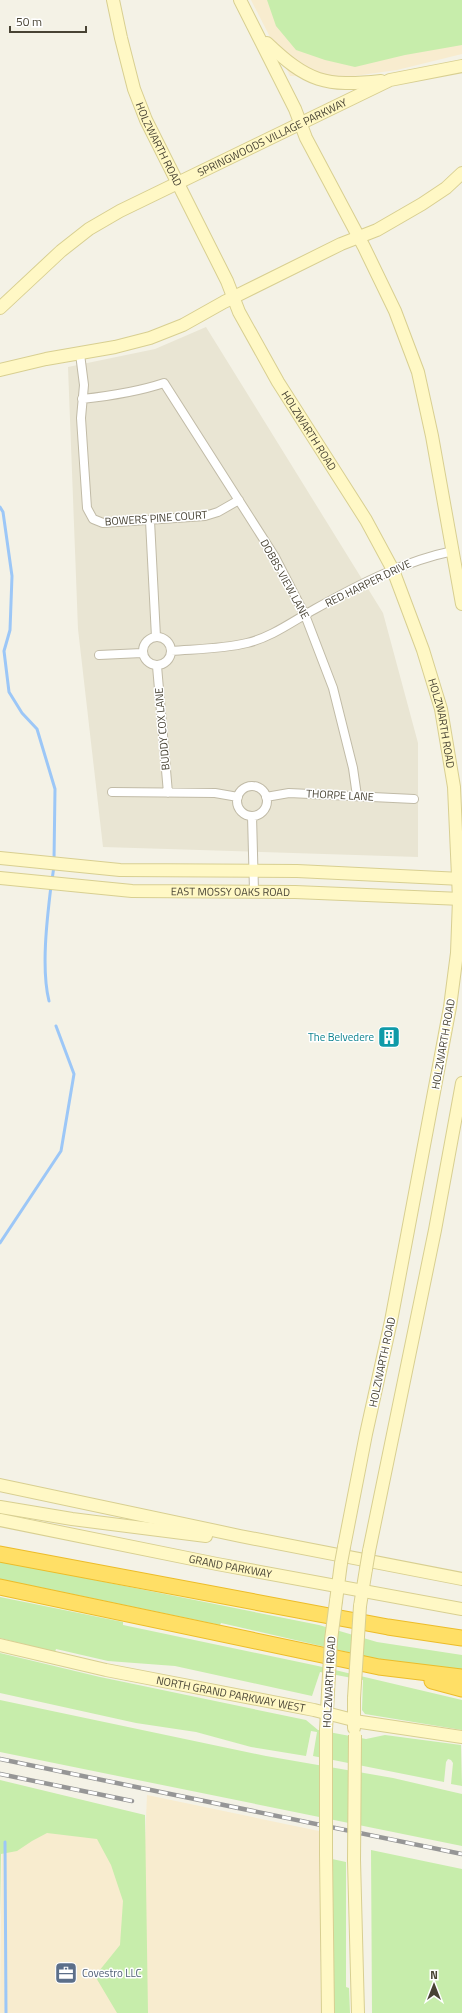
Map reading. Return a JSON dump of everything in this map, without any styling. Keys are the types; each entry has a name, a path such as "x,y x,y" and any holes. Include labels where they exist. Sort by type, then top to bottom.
{"highway":[{"path":"0,1554 388,1627 462,1638"},
{"path":"0,1587 379,1667 462,1689"},
{"path":"379,1667 462,1677"}],"main road":[{"name":"HOLZWARTH ROAD","path":"114,0 121,38 134,89 146,120 259,350 366,520 393,570 423,650 441,709 454,787 460,899 457,953 449,1012 395,1298 344,1547 331,1640 326,1730 328,2013"},
{"path":"240,0 260,36 301,123 306,138 395,311 418,372 432,436 462,604"},
{"path":"260,36 294,67 320,80 348,84 390,80"},
{"name":"SPRINGWOODS VILLAGE PARKWAY","path":"0,308 61,251 89,229 120,211 390,80 462,66"},
{"path":"6,368 80,354 150,338 182,325 233,297 358,237 376,230 422,204 446,188 462,172"},
{"name":"EAST MOSSY OAKS ROAD","path":"0,858 92,868 297,871 460,879"},
{"name":"EAST MOSSY OAKS ROAD","path":"0,878 81,887 168,892 254,891 460,899"},
{"path":"358,2013 354,1860 354,1698 360,1606 369,1551 435,1230 462,1083"},
{"path":"0,1485 300,1548 462,1579"},
{"path":"0,1507 72,1519 300,1548"},
{"name":"GRAND PARKWAY","path":"0,1520 338,1587 462,1609"},
{"name":"NORTH GRAND PARKWAY WEST","path":"0,1645 106,1670 327,1713 354,1720 413,1731 462,1737"}],"street":[{"name":"BOWERS PINE COURT","path":"80,354 84,385 81,418 84,474 87,508 93,518 103,523 204,516 218,512 239,500"},
{"name":"DOBBS VIEW LANE","path":"82,398 108,396 145,389 164,383 275,557 305,615 335,695 354,768 357,796"},
{"path":"150,520 156,637"},
{"name":"RED HARPER DRIVE","path":"171,651 223,647 248,643 271,634 348,591 393,570 419,560 453,551"},
{"path":"156,637 165,639 170,646 171,651 169,660 157,666 148,662 142,653 147,641 156,637"},
{"path":"99,655 142,653"},
{"name":"BUDDY COX LANE","path":"157,666 168,793"},
{"path":"252,786 261,790 266,797 264,810 252,816 240,810 237,802 238,797 243,790 252,786"},
{"path":"112,792 215,793 238,797"},
{"name":"THORPE LANE","path":"266,797 289,792 414,799"},
{"path":"252,816 254,891"}],"shaded area":[{"path":"251,0 462,0 462,54 397,70 347,77 290,76"},
{"path":"206,327 383,613 418,743 418,857 103,847 78,629 68,367 155,349"},
{"path":"147,1795 319,1831 321,2013 0,2013 2,1828 145,1841"}],"green space":[{"path":"267,0 462,0 462,45 405,55 355,67 325,60 296,50 276,26"},
{"path":"0,1561 319,1625 377,1642 462,1655 462,1671 373,1658 221,1623 220,1625 0,1579"},
{"path":"0,1597 123,1622 123,1625 318,1666 462,1700 462,1730 365,1714 362,1710 363,1680 320,1672 312,1696 175,1666 108,1661 56,1649 55,1652 0,1638"},
{"path":"0,1653 100,1677 306,1720 318,1730 366,1739 385,1735 461,1745 462,1786 451,1784 453,1763 448,1759 446,1762 444,1782 313,1756 317,1732 311,1731 306,1756 251,1747 196,1732 136,1723 0,1693"},
{"path":"0,1700 266,1756 393,1778 462,1794 462,1846 0,1752"},
{"path":"0,1780 145,1815 148,2013 117,2013 95,1976 120,1945 123,1901 111,1865 97,1839 47,1833 17,1851 1,1854 0,1917"},
{"path":"371,1850 462,1869 462,2013 372,2013"},
{"path":"332,1859 346,1862 346,1987 349,1988 350,2013 334,2013"}],"waterway":[{"path":"0,507 3,512 12,576 10,630 4,651 9,692 22,713 37,729 55,789 54,860"},
{"path":"52,880 54,866"},
{"path":"49,1001 45,974 45,959 46,928 51,886"},
{"path":"0,1243 61,1151 74,1074 56,1026"},
{"path":"5,1842 6,2013"}],"railway":[{"path":"0,1759 462,1854"},
{"path":"0,1774 132,1801"}],"place":[{"name":"The Belvedere","path":"389,1037"},
{"name":"Covestro LLC","path":"66,1973"}]}
